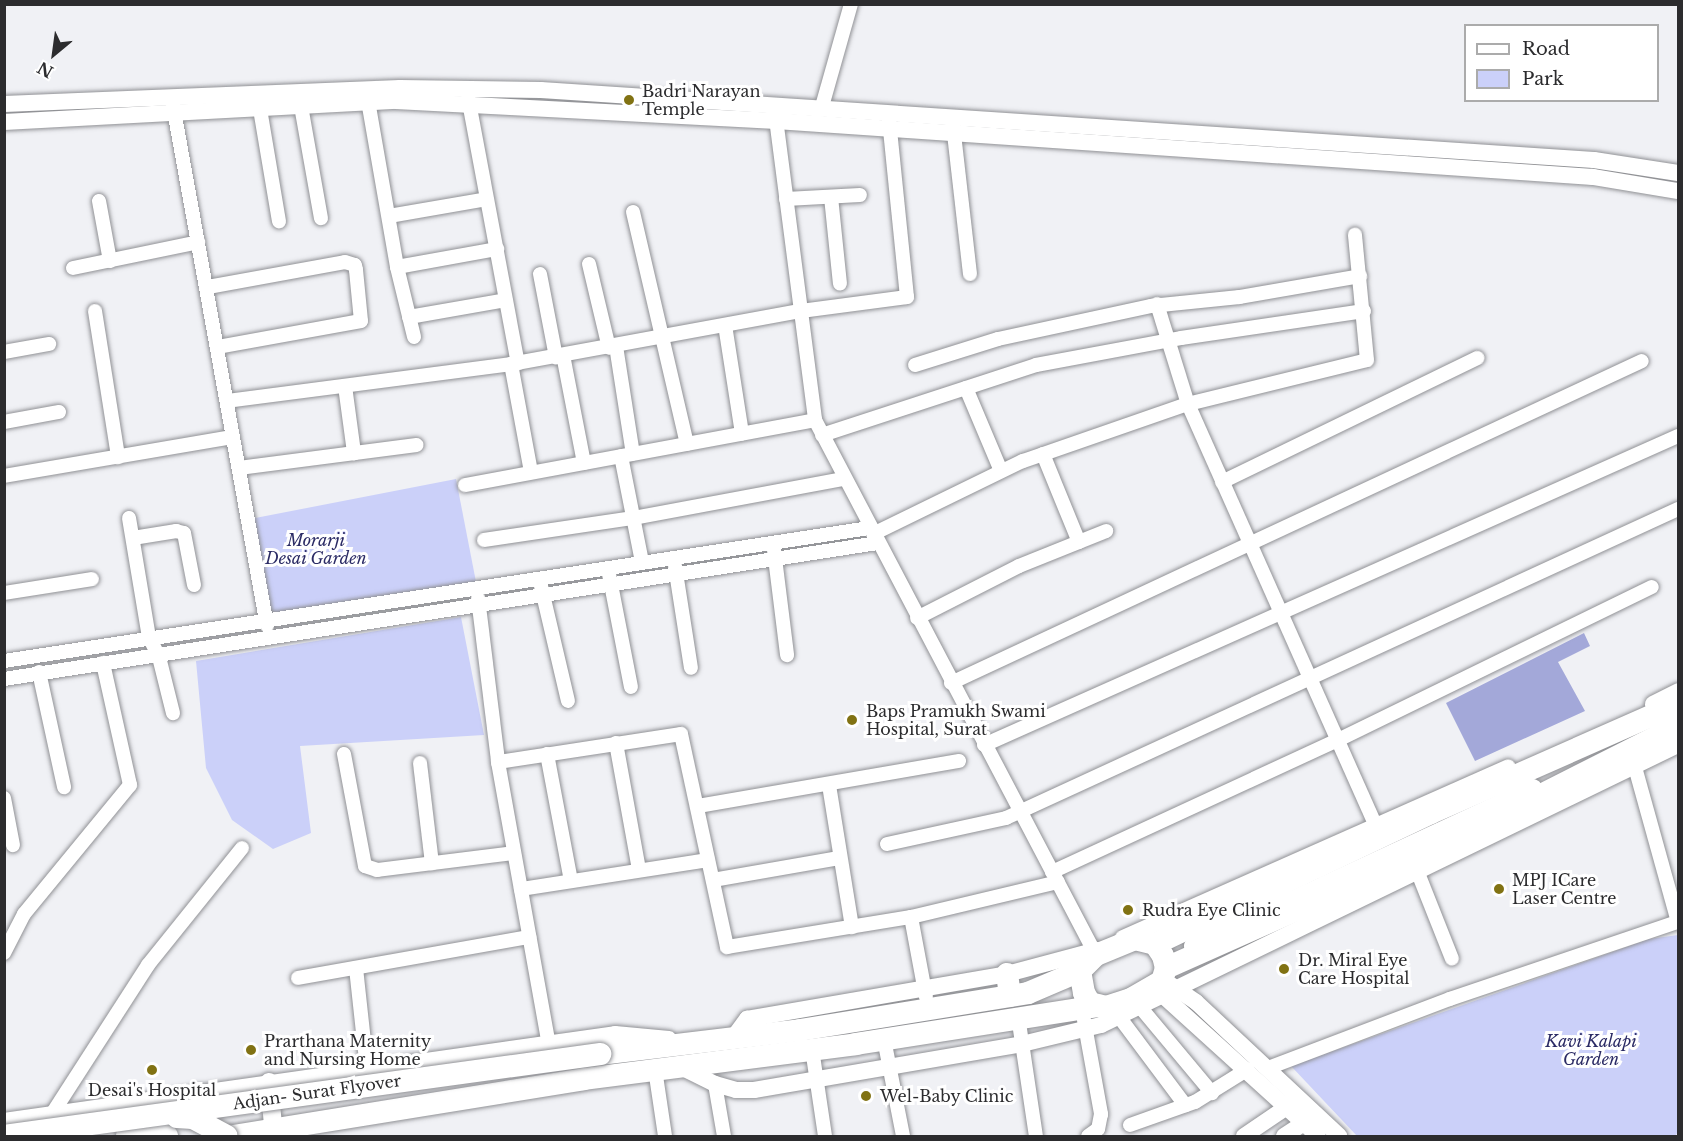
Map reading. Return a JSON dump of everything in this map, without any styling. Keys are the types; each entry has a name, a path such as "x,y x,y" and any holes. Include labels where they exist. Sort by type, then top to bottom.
{"highway":[{"path":"233,1137 274,1133 655,1069 884,1039 1012,995 1028,993 1090,959 1135,939 1158,942 1571,749 1676,707"},
{"path":"1012,995 1088,1014 1131,999 1589,773 1676,707"},
{"path":"1158,942 1167,981"},
{"path":"1088,1014 1084,993 1090,959"},
{"name":"Adjan- Surat Flyover","path":"4,1136 149,1130 600,1054 733,1038 926,999 1012,995"},
{"path":"149,1130 193,1118 227,1137"}],"main road":[{"path":"269,1082 274,1133"},
{"path":"198,1093 212,1137"}],"street":[{"path":"821,110 851,4"},
{"path":"579,110 580,93"},
{"path":"4,104 172,96 468,97 580,93 775,114 1212,144 1593,177 1678,191"},
{"path":"4,122 301,106 367,95"},
{"path":"367,95 397,267 414,337"},
{"path":"172,96 269,637"},
{"path":"468,97 579,110 775,114 821,110 889,122"},
{"path":"468,97 506,300 531,472"},
{"path":"123,99 125,116"},
{"path":"301,106 321,218"},
{"path":"260,109 279,221"},
{"path":"775,114 815,420 843,479 1055,877 1090,959 1375,824 1676,707"},
{"path":"227,401 515,363 801,311 907,297 889,122"},
{"path":"953,126 970,274"},
{"path":"1212,144 1594,160 1678,173"},
{"path":"786,199 860,195"},
{"path":"831,197 840,284"},
{"path":"389,216 487,199"},
{"path":"99,201 110,261"},
{"path":"633,213 660,337 687,444"},
{"path":"4,679 39,672 159,657 543,593 775,559 873,535 1002,471 1042,454 1188,404 1367,360 1355,236"},
{"path":"73,268 198,242"},
{"path":"397,267 497,249"},
{"path":"208,287 345,262 355,265 356,270 360,321 218,346"},
{"path":"589,264 612,347 633,518 642,562"},
{"path":"540,274 584,463"},
{"path":"915,365 1009,336 1157,304 1240,297 1360,276"},
{"path":"409,316 506,300"},
{"path":"1157,304 1188,404 1375,824"},
{"path":"95,311 118,457"},
{"path":"822,435 1036,365 1170,340 1364,311"},
{"path":"725,325 742,434"},
{"path":"4,352 49,344"},
{"path":"1222,482 1476,358"},
{"path":"951,683 1642,361"},
{"path":"345,386 354,453"},
{"path":"966,388 1002,471"},
{"path":"4,422 59,412"},
{"path":"465,485 815,420"},
{"path":"984,745 1678,436"},
{"path":"4,476 233,437"},
{"path":"239,468 417,445"},
{"path":"1042,454 1079,542"},
{"path":"484,540 633,518 843,479"},
{"path":"888,844 1019,813 1678,509"},
{"path":"129,518 149,637 159,657 173,713"},
{"path":"132,538 176,531 184,533 194,585"},
{"path":"916,618 1019,566 1106,531"},
{"path":"4,661 266,618 773,543 873,535"},
{"path":"773,543 787,655"},
{"path":"674,558 691,668"},
{"path":"608,567 631,687"},
{"path":"540,577 568,701"},
{"path":"4,593 92,579"},
{"path":"476,587 498,762 549,1046"},
{"path":"498,762 681,734 727,947 911,917 1055,877 1652,587"},
{"path":"4,953 24,914 130,784 103,663"},
{"path":"39,672 63,787"},
{"path":"616,743 639,870"},
{"path":"679,1066 715,1084 736,1090 754,1090 1022,1044 1088,1014 1120,1018 1141,1008 1167,981 1418,873 1678,745"},
{"path":"344,754 365,866 377,870 514,853"},
{"path":"547,754 571,881"},
{"path":"698,806 959,761"},
{"path":"420,763 432,863"},
{"path":"1268,1068 1450,999 1678,922 1635,766"},
{"path":"829,785 839,858 852,927"},
{"path":"4,798 13,845"},
{"path":"52,1114 148,965 242,848"},
{"path":"713,880 839,858"},
{"path":"521,889 708,860"},
{"path":"1418,873 1452,959"},
{"path":"911,917 926,999"},
{"path":"298,978 529,937"},
{"path":"356,968 367,1070"},
{"path":"1167,981 1268,1068 1294,1102 1311,1119 1339,1137"},
{"path":"1167,981 1248,1069 1294,1102"},
{"path":"1012,995 1036,1137"},
{"path":"1141,1008 1212,1093"},
{"path":"1088,1014 1101,1114 1098,1129 1088,1137"},
{"path":"1120,1018 1185,1105"},
{"path":"4,1121 615,1035 701,1041"},
{"path":"884,1039 903,1137"},
{"path":"812,1049 825,1137"},
{"path":"655,1069 665,1137"},
{"path":"1130,1125 1212,1093 1248,1069"},
{"path":"715,1084 724,1137"},
{"path":"1244,1137 1294,1102"},
{"path":"1284,1137 1311,1119"},
{"path":"1311,1119 1318,1137"}],"green space":[{"name":"Morarji Desai Garden","path":"456,479 476,583 271,623 251,519"},
{"path":"461,617 484,735 300,746 311,833 273,849 232,820 206,768 196,661"},
{"name":"Kavi Kalapi Garden","path":"1678,935 1678,1132 1675,1136 1357,1136 1291,1066 1649,939"}],"shaded area":[{"path":"1584,633 1590,646 1558,662 1585,711 1475,761 1446,703"}],"place":[{"name":"Badri Narayan Temple","path":"629,100"},
{"name":"Baps Pramukh Swami Hospital, Surat","path":"852,720"},
{"name":"MPJ ICare Laser Centre","path":"1499,889"},
{"name":"Rudra Eye Clinic","path":"1128,910"},
{"name":"Dr. Miral Eye Care Hospital","path":"1284,969"},
{"name":"Prarthana Maternity and Nursing Home","path":"251,1050"},
{"name":"Desai's Hospital","path":"152,1070"},
{"name":"Wel-Baby Clinic","path":"866,1096"}]}
